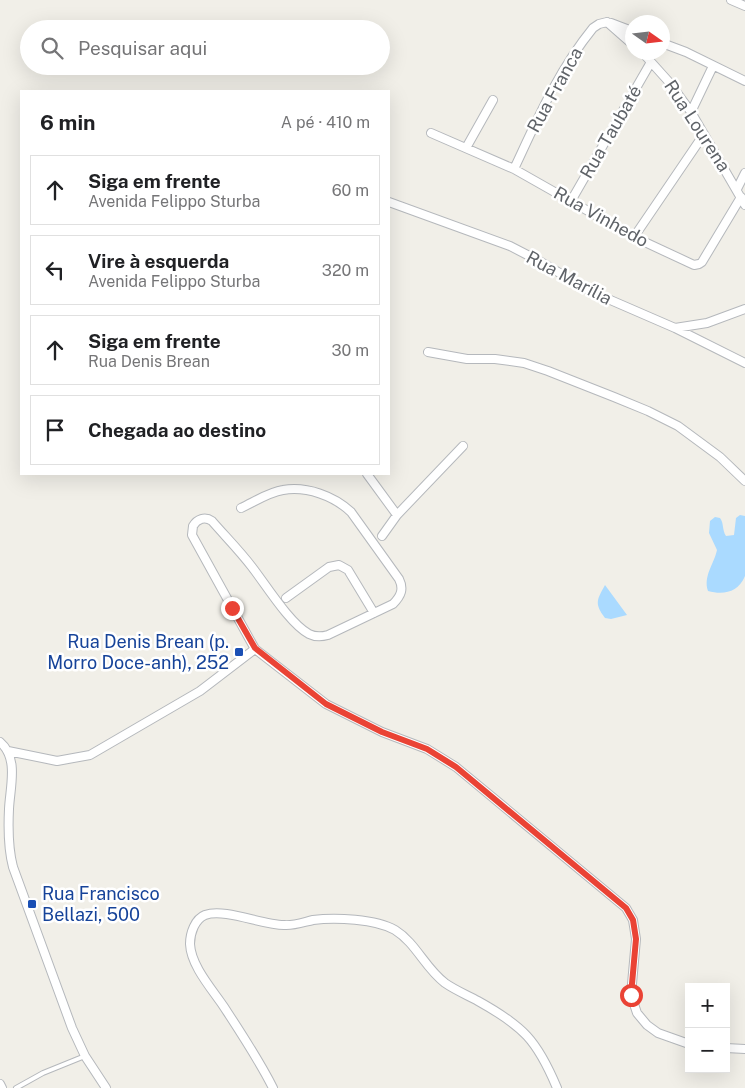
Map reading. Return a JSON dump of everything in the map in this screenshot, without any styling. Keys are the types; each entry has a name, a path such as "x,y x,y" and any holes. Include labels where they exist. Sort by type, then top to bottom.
{"street":[{"path":"731,0 745,6"},
{"path":"607,22 625,28"},
{"path":"607,22 625,38"},
{"name":"Rua Franca","path":"514,169 552,88 565,66 593,28 607,22"},
{"path":"670,47 745,81"},
{"name":"Rua Lourena","path":"651,62 690,112 743,201"},
{"name":"Rua Taubaté","path":"571,201 651,62"},
{"path":"690,112 713,66"},
{"path":"466,148 493,100"},
{"name":"Rua Vinhedo","path":"431,133 514,169 634,237 689,263 699,264 743,201"},
{"path":"634,237 704,134"},
{"path":"737,189 745,173"},
{"name":"Rua Marília","path":"390,202 510,246 592,292 675,328 745,363"},
{"path":"675,328 707,323 745,309"},
{"path":"428,352 467,359 495,359 524,363 631,404 678,426 702,442 745,481"},
{"path":"382,536 397,515 463,446"},
{"path":"368,475 397,515"},
{"path":"241,508 282,490 293,489 331,497 351,512 400,579 402,591 399,598 393,604 320,637 308,634 282,607 251,566 212,521 208,518 198,520 192,526 192,535 255,648 326,704 367,725 427,749 456,767 626,908 633,920 636,939 631,995 637,1013 647,1025 658,1033 685,1043"},
{"path":"286,598 329,567 339,565 348,570 374,613"},
{"path":"8,751 57,761 90,755 200,691 255,648"},
{"path":"0,742 8,751 12,772 8,826 11,859 26,905 72,1028 85,1056 106,1088"},
{"path":"273,1088 249,1046 203,977 193,955 190,944 195,924 199,918 207,914 220,914 284,926 330,918 371,922 395,930 444,983 480,1002 521,1029 534,1043 548,1067 557,1088"},
{"path":"730,1048 745,1049"},
{"path":"0,1084 2,1088"}],"lane":[{"path":"16,1088 43,1073 85,1056"}],"water":[{"path":"740,515 745,516 745,576 742,582 734,589 719,593 708,591 708,575 717,550 709,533 710,521 715,517 720,518 726,536 734,535 736,518"},
{"path":"605,585 627,615 611,619 605,618 599,609 598,602"}],"place":[{"name":"Rua Denis Brean (p. Morro Doce-anh), 252","path":"239,652"},
{"name":"Rua Francisco Bellazi, 500","path":"32,904"}],"route":[{"path":"232,608 255,648 326,704 382,732 427,749 456,767 626,908 633,920 636,939 631,995"}]}
